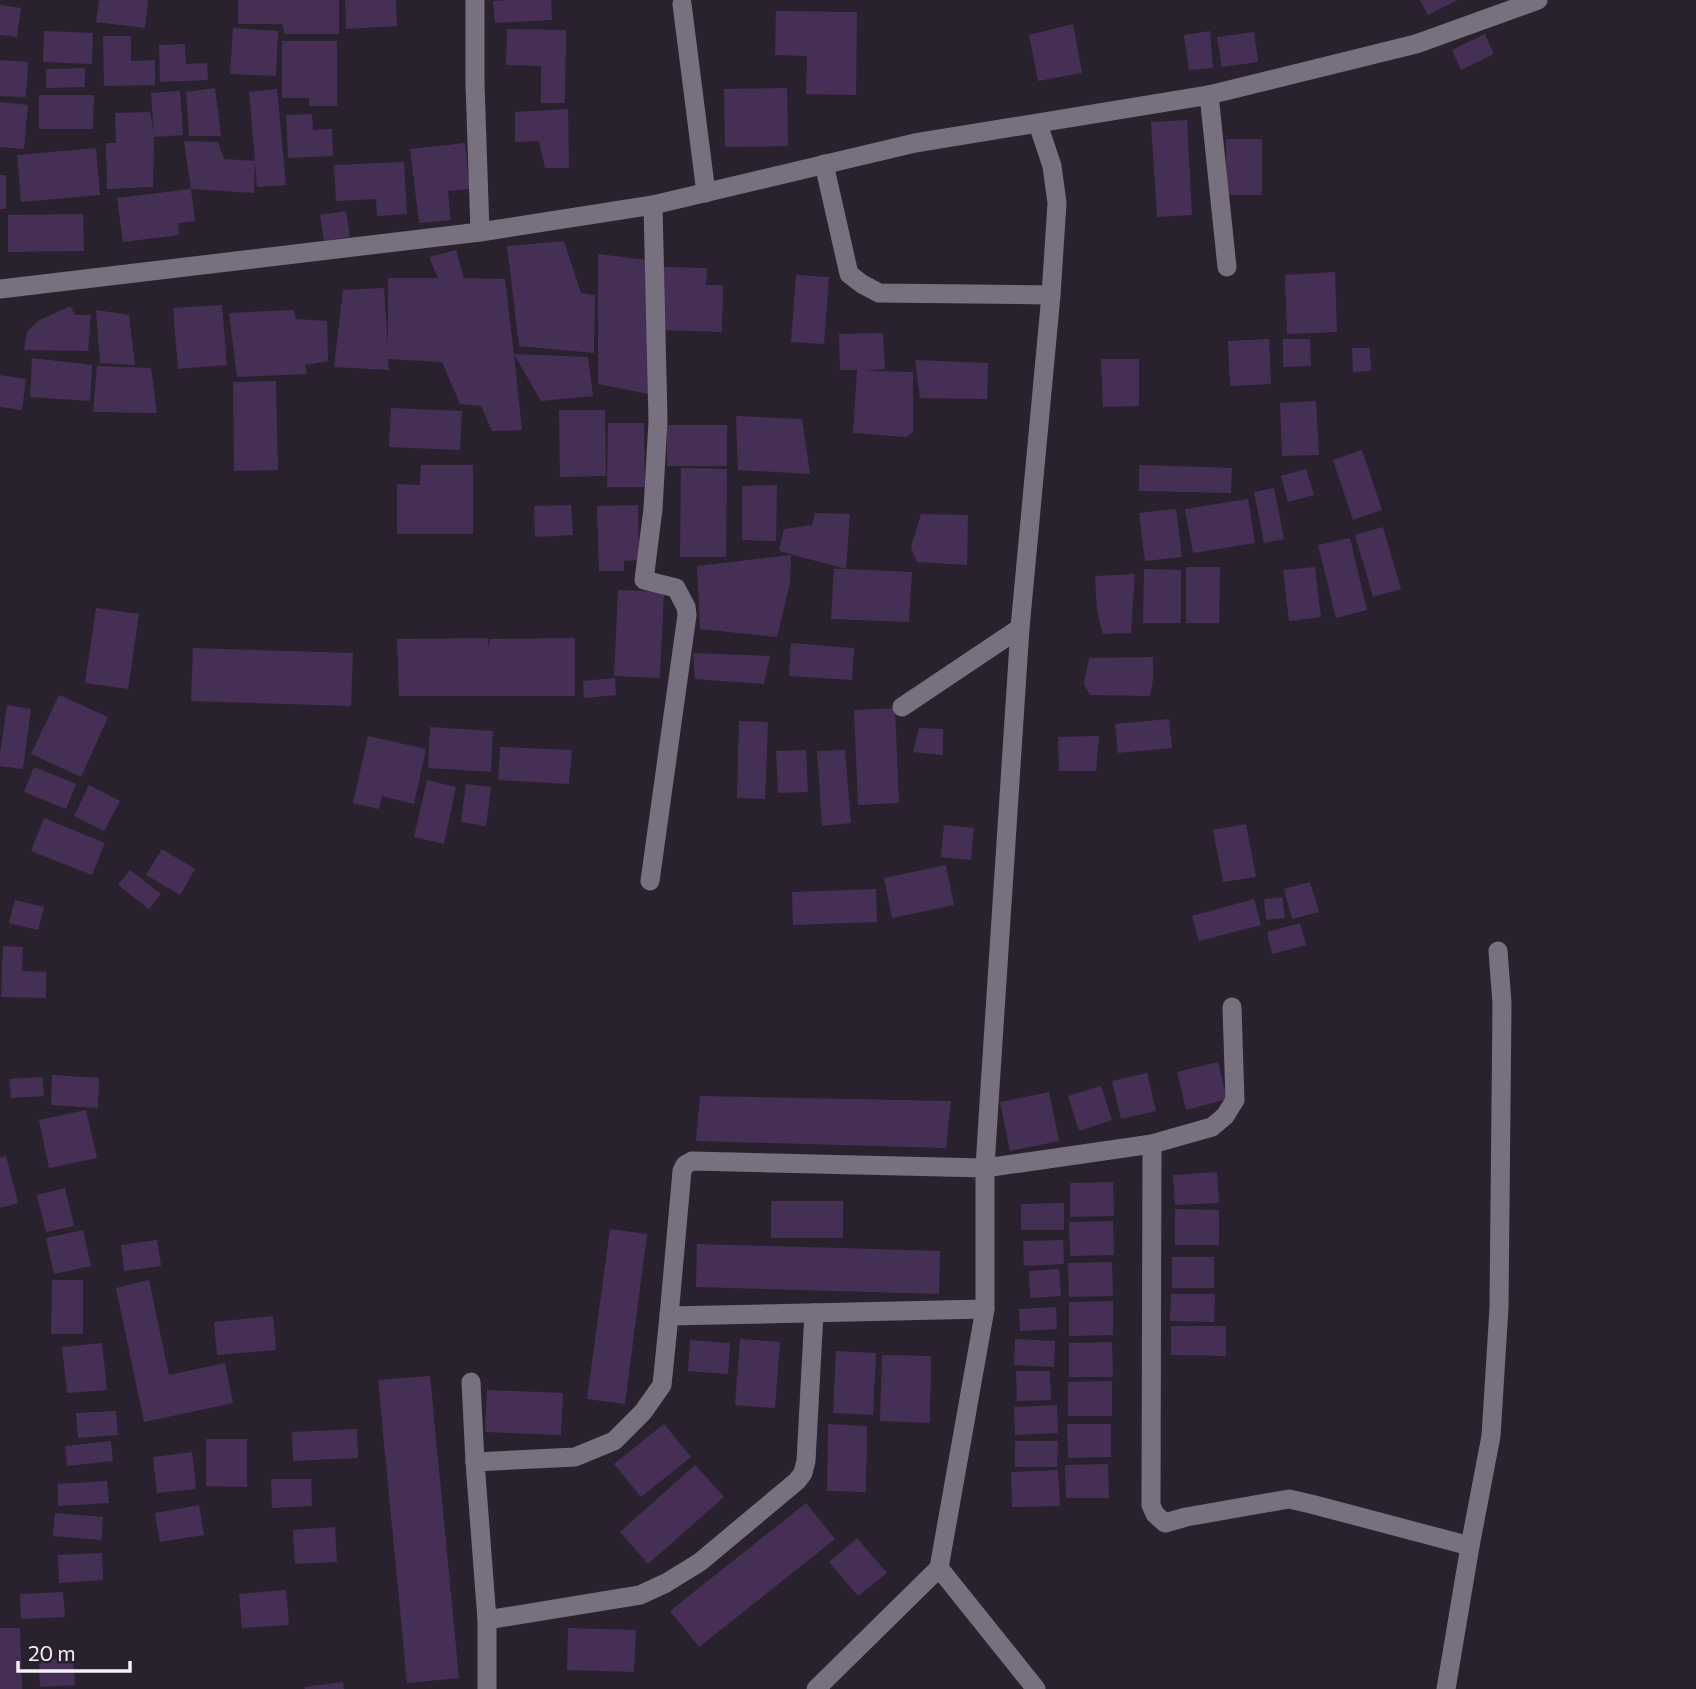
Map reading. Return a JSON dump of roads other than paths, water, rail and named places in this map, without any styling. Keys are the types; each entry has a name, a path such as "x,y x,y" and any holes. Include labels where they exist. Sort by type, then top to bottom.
{"street":[{"path":"475,0 480,232"},
{"path":"0,289 480,232 653,205 915,143 1209,95 1416,44 1538,0"},
{"path":"682,4 706,193"},
{"path":"1209,95 1227,267"},
{"path":"816,1689 939,1568 985,1309 985,1168 1020,628 1057,203 1052,166 1038,124"},
{"path":"824,164 849,274 862,284 879,293 1051,295"},
{"path":"650,881 687,615 676,588 644,580 653,509 658,421 653,205"},
{"path":"902,707 1020,628"},
{"path":"1446,1689 1491,1436 1499,1308 1502,1003 1498,951"},
{"path":"475,1462 575,1457 614,1441 643,1412 662,1385 682,1171 685,1164 692,1161 985,1168 1152,1144 1212,1127 1225,1116 1235,1100 1232,1007"},
{"path":"1152,1144 1151,1505 1155,1514 1165,1523 1289,1499 1470,1546"},
{"path":"669,1316 985,1309"},
{"path":"487,1620 640,1595 700,1562 797,1481 803,1473 806,1461 814,1313"},
{"path":"471,1382 487,1620 487,1689"},
{"path":"939,1568 1036,1689"}]}
